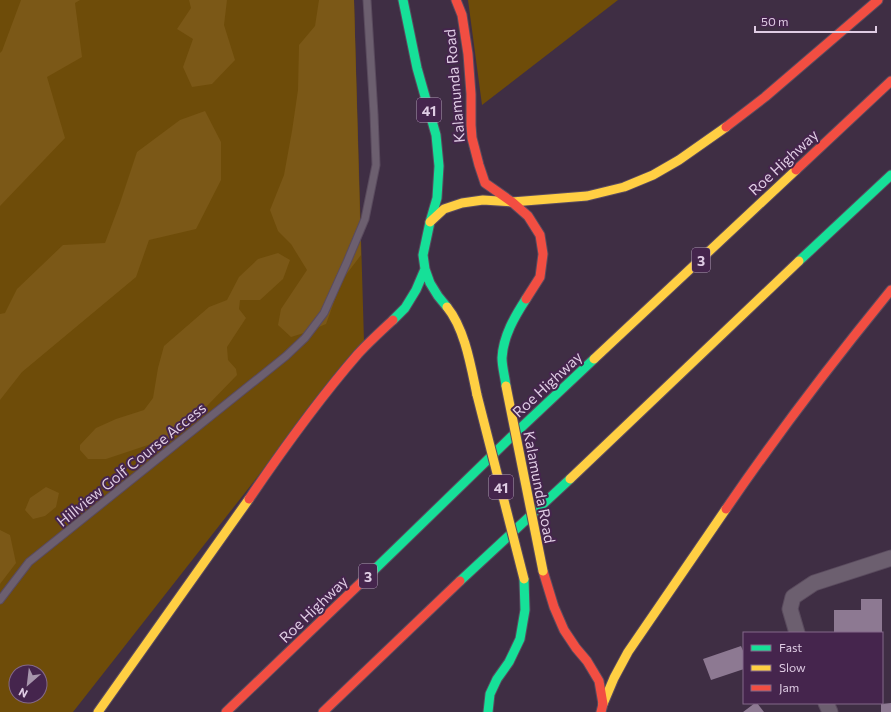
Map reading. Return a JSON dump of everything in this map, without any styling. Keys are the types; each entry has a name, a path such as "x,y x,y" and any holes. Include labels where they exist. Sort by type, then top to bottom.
{"main road":[{"name":"Kalamunda Road","path":"404,0 417,68 436,135 439,166 437,198 423,255 425,269 430,283 452,314 461,333 470,361 477,395 524,579 525,610 520,639 509,662 490,694 488,712"},
{"name":"Kalamunda Road","path":"456,0 462,15 468,54 471,94 470,125 472,138 485,183 512,202 528,216 540,235 543,254 540,277 515,317 507,336 502,359 543,571 554,606 564,630 587,661 599,681 602,708"},
{"path":"430,222 444,209 462,204 483,200 512,202 587,196 624,187 653,175 679,160 721,131 765,97 878,0"},
{"name":"Roe Highway","path":"226,712 340,604 510,438 891,81"},
{"path":"323,712 472,569 537,510 891,175"},
{"path":"98,712 220,541 291,438 359,353 405,308 416,290 425,269"},
{"path":"602,708 613,680 628,653 666,600 698,551 764,456 860,328 891,290"}],"street":[{"path":"798,632 790,608 793,597 814,582 891,558"}],"lane":[{"name":"Hillview Golf Course Access","path":"0,600 29,562 286,356 305,338 324,314 364,219 376,165 367,0"}],"shaded area":[{"path":"0,0 354,0 364,341 73,712 0,712"},
{"path":"21,0 80,0 75,3 82,57 47,77 65,138 0,206 0,53"},
{"path":"189,0 227,0 224,25 235,60 212,84 192,87 183,67 193,39 177,29 191,8"},
{"path":"319,0 354,0 361,255 342,280 326,324 291,337 278,325 281,309 307,270 291,244 278,231 270,210 284,175 292,131 298,90 299,45 315,26"},
{"path":"468,0 618,0 482,105"},
{"path":"205,111 221,142 221,180 196,229 149,240 136,277 22,372 0,400 0,314 5,313 17,289 63,245 105,243 137,152 180,120"},
{"path":"278,253 290,260 283,279 260,300 240,300 239,309 246,318 227,347 228,360 236,369 237,375 175,436 106,459 88,459 80,450 80,445 96,428 116,419 144,410 153,398 158,368 164,346 209,307 227,300 239,277 258,259"},
{"path":"46,487 59,493 56,507 45,516 33,519 25,510 30,498"},
{"path":"0,530 10,535 16,563 0,584"}],"building":[{"path":"861,599 882,599 882,632 834,632 834,610 861,610"},
{"path":"741,646 743,651 743,669 711,680 703,659"},
{"path":"891,703 891,712 881,712 881,704"},
{"path":"754,704 758,704 764,712 743,712"}],"traffic: fast":[{"path":"403,0 417,68 436,135 439,166 437,198 423,255 425,269 430,283 447,307"},
{"path":"799,261 891,175"},
{"path":"393,320 405,308 416,290 425,269"},
{"path":"506,386 502,365 503,350 507,334 526,299"},
{"path":"373,571 594,359"},
{"path":"460,581 570,479"},
{"path":"488,712 490,694 497,679 509,662 520,639 525,610 524,579"}],"traffic: slow":[{"path":"512,202 587,196 624,187 653,175 679,160 726,127"},
{"path":"594,359 796,170"},
{"path":"430,222 444,209 462,203 483,200 512,202"},
{"path":"570,479 799,261"},
{"path":"447,307 463,337 477,395"},
{"path":"506,386 543,571"},
{"path":"477,395 524,579"},
{"path":"98,712 249,499"},
{"path":"603,704 614,678 628,652 726,509"}],"traffic: jam":[{"path":"456,0 462,15 468,54 472,138 485,183 512,202 528,216 540,235 543,254 540,277 526,299"},
{"path":"726,127 765,97 878,0"},
{"path":"796,170 891,81"},
{"path":"726,509 806,398 891,290"},
{"path":"249,499 288,443 329,389 358,354 393,320"},
{"path":"226,712 373,571"},
{"path":"543,571 554,607 564,630 587,661 599,681 603,704 601,712"},
{"path":"323,712 460,581"}]}
